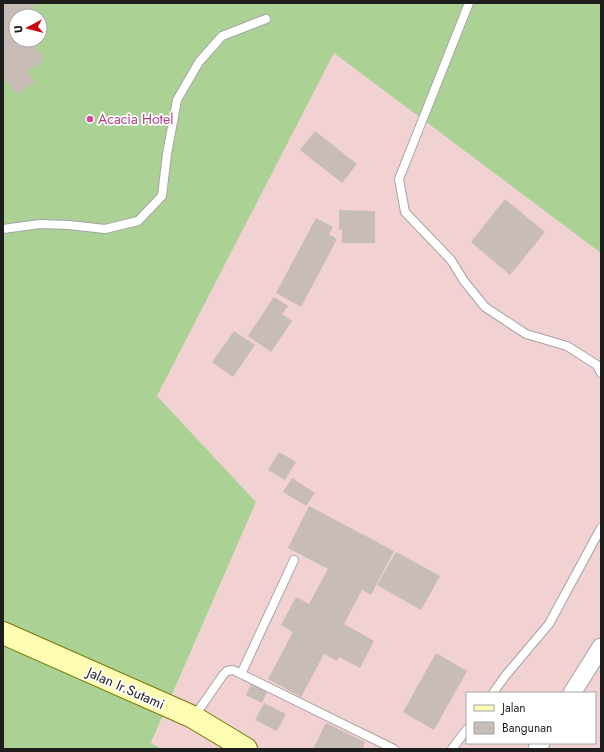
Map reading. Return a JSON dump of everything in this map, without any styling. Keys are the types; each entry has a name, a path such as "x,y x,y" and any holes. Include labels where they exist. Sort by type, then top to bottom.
{"street":[{"name":"Jalan Ir.Sutami","path":"3,633 194,717 246,749"},
{"path":"573,692 601,647"}],"lane":[{"path":"469,3 399,179 405,212 451,260 464,281 484,307 526,334 567,346 596,365 601,373"},
{"path":"3,229 40,224 105,229 138,221 162,196 167,154 178,100 199,62 222,36 266,19"},
{"path":"494,692 549,624 601,528"},
{"path":"241,674 294,560"},
{"path":"194,717 223,675 233,670 394,749"},
{"path":"452,749 466,730"}],"shaded area":[{"path":"359,3 601,3 601,749 149,749 256,502 157,396"}],"green space":[{"path":"3,3 601,3 601,253 334,53 157,396 256,502 151,743 162,749 3,749"}],"building":[{"path":"3,3 38,3 31,8 8,8 8,48 36,48 44,60 27,71 35,82 16,94 3,75"},
{"path":"315,131 357,164 342,183 300,150"},
{"path":"505,199 545,232 510,275 471,242"},
{"path":"339,210 375,211 375,243 342,243 342,230 339,230"},
{"path":"316,218 333,227 329,234 337,239 301,307 276,293"},
{"path":"274,297 288,306 282,314 292,321 271,352 248,336"},
{"path":"234,331 255,345 233,377 212,362"},
{"path":"279,452 296,462 285,480 268,470"},
{"path":"292,478 315,493 306,506 283,492"},
{"path":"309,506 394,551 371,595 362,590 344,624 374,641 360,668 339,657 337,661 324,654 301,697 268,679 293,632 281,625 296,597 309,604 328,569 288,548"},
{"path":"396,552 440,576 421,610 377,585"},
{"path":"436,653 467,671 434,730 403,712"},
{"path":"252,682 268,690 262,703 246,695"},
{"path":"264,703 286,714 277,731 255,720"},
{"path":"326,723 365,742 362,749 313,749"}],"place":[{"name":"Acacia Hotel","path":"90,119"}]}
